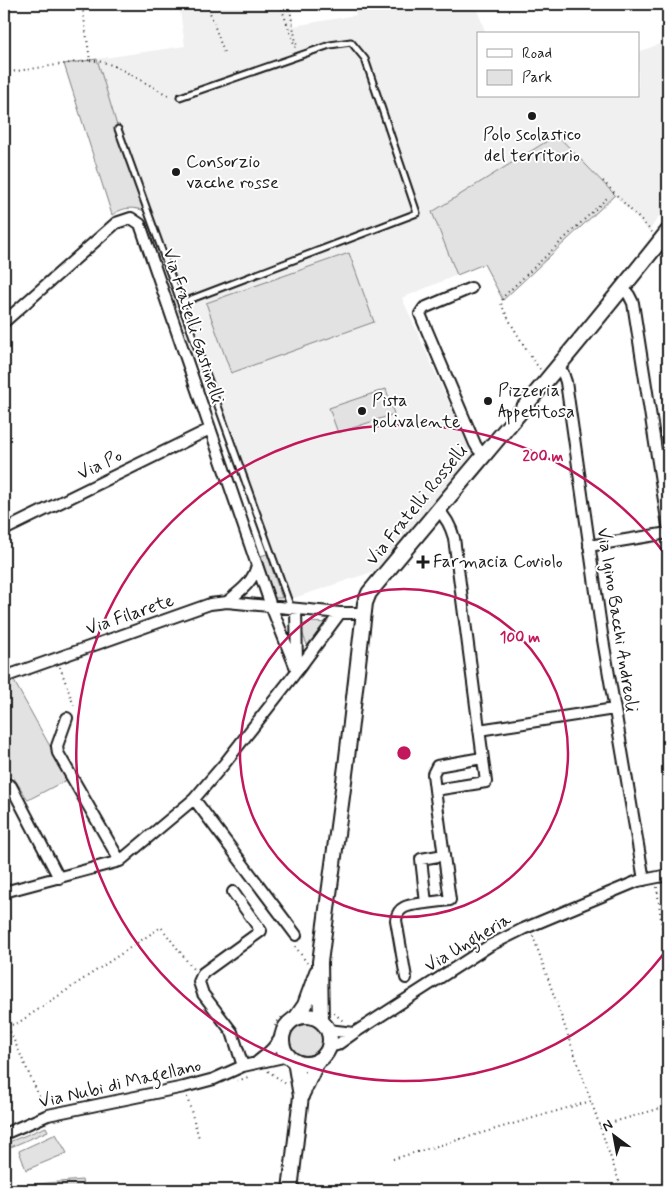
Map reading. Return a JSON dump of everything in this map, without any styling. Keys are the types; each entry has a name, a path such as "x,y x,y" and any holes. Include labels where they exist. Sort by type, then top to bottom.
{"street":[{"name":"Via Fratelli Gastinelli","path":"4,322 112,225 125,218 134,219 140,224 271,606 298,671"},
{"name":"Via Fratelli Rosselli","path":"329,1047 330,1035 324,1025 320,962 329,859 346,766 362,613 365,603 369,594 484,453 554,372 664,236"},
{"path":"471,288 424,308 421,311 421,318 475,444 484,453"},
{"path":"623,288 630,295 633,303 668,526"},
{"name":"Via Igino Bacchi Andreoli","path":"554,372 563,373 566,382 614,709 644,880"},
{"name":"Via Po","path":"4,530 210,429"},
{"path":"435,790 486,782 454,538 445,516 438,510"},
{"path":"589,546 668,533"},
{"path":"227,602 250,581 255,574 257,565"},
{"name":"Via Filarete","path":"4,677 210,604 227,602 271,606"},
{"path":"271,606 340,613 362,613"},
{"path":"294,609 298,671"},
{"path":"4,892 120,862 194,799 298,671 340,613"},
{"path":"479,730 614,709"},
{"path":"67,718 57,746 58,753 120,862"},
{"path":"406,978 396,920 397,914 404,907 450,900 433,774 437,766 482,758"},
{"path":"4,784 11,786 59,878"},
{"path":"194,799 296,935"},
{"path":"426,903 421,859 444,855"},
{"name":"Via Ungheria","path":"329,1047 337,1045 489,946 529,926 644,880 668,876"},
{"name":"Via Ungheria","path":"606,895 668,876"},
{"path":"233,892 261,931 204,973 200,977 199,982 203,994 232,1032 243,1066"},
{"name":"Via Fratelli Rosselli","path":"283,1033 286,1026 296,1018 304,1005 320,962"},
{"path":"296,1018 309,1016 324,1025 354,1033"},
{"path":"283,1033 282,1045 291,1058 301,1096"},
{"path":"254,1064 268,1053 283,1033"},
{"path":"291,1058 309,1064 323,1057 329,1047"},
{"name":"Via Nubi di Magellano","path":"4,1134 48,1115 184,1087 214,1079 243,1066 291,1058"},
{"path":"290,1190 301,1096 318,1060"}],"lane":[{"path":"180,97 298,56 351,42 365,59 417,213 180,303"},
{"path":"118,129 180,303 294,609"}],"path":[{"path":"82,4 90,60"},
{"path":"207,4 224,53"},
{"path":"280,4 298,56"},
{"path":"290,4 298,56"},
{"path":"4,73 90,60 117,67 169,96 180,97"},
{"path":"604,181 664,236"},
{"path":"554,372 535,364 520,336 503,311 501,302 505,295 607,198"},
{"path":"57,658 75,709"},
{"path":"656,881 668,976"},
{"path":"529,926 622,1190"},
{"path":"7,1026 18,1023 161,928 200,977"},
{"path":"4,1018 48,1115"},
{"path":"184,1087 200,1138"},
{"path":"393,1159 591,1102"},
{"path":"600,1126 668,1106"}],"shaded area":[{"path":"179,4 290,4 294,26 356,15 352,4 475,4 485,32 477,32 477,98 640,98 640,51 668,41 668,203 649,231 557,135 433,212 457,275 402,298 472,455 378,570 288,600 118,129 97,59 185,46"}],"green space":[{"path":"97,59 118,129 148,212 130,208 112,215 64,64"},
{"path":"557,135 615,195 503,300 484,264 457,275 432,212"},
{"path":"349,253 374,322 231,373 206,303"},
{"name":"Pista polivalente","path":"386,389 394,414 338,433 329,408"},
{"path":"267,554 282,598 273,598 260,556"},
{"path":"308,622 327,623 307,645 300,627"},
{"path":"14,681 68,779 28,800 10,772 4,774 4,685"},
{"path":"306,1024 312,1025 317,1029 321,1034 321,1046 317,1051 312,1055 306,1056 300,1055 295,1051 291,1046 290,1040 291,1034 295,1029 300,1025"},
{"path":"46,1127 48,1131 4,1150 4,1144"},
{"path":"56,1134 67,1153 26,1170 19,1151"},
{"path":"82,1180 84,1190 4,1190 4,1187"}],"place":[{"name":"Polo scolastico del territorio","path":"532,116"},
{"name":"Consorzio vacche rosse","path":"176,172"},
{"name":"Pizzeria Appetitosa","path":"488,401"},
{"name":"Pista polivalente","path":"362,411"},
{"name":"Farmacia Coviolo","path":"423,562"}]}
